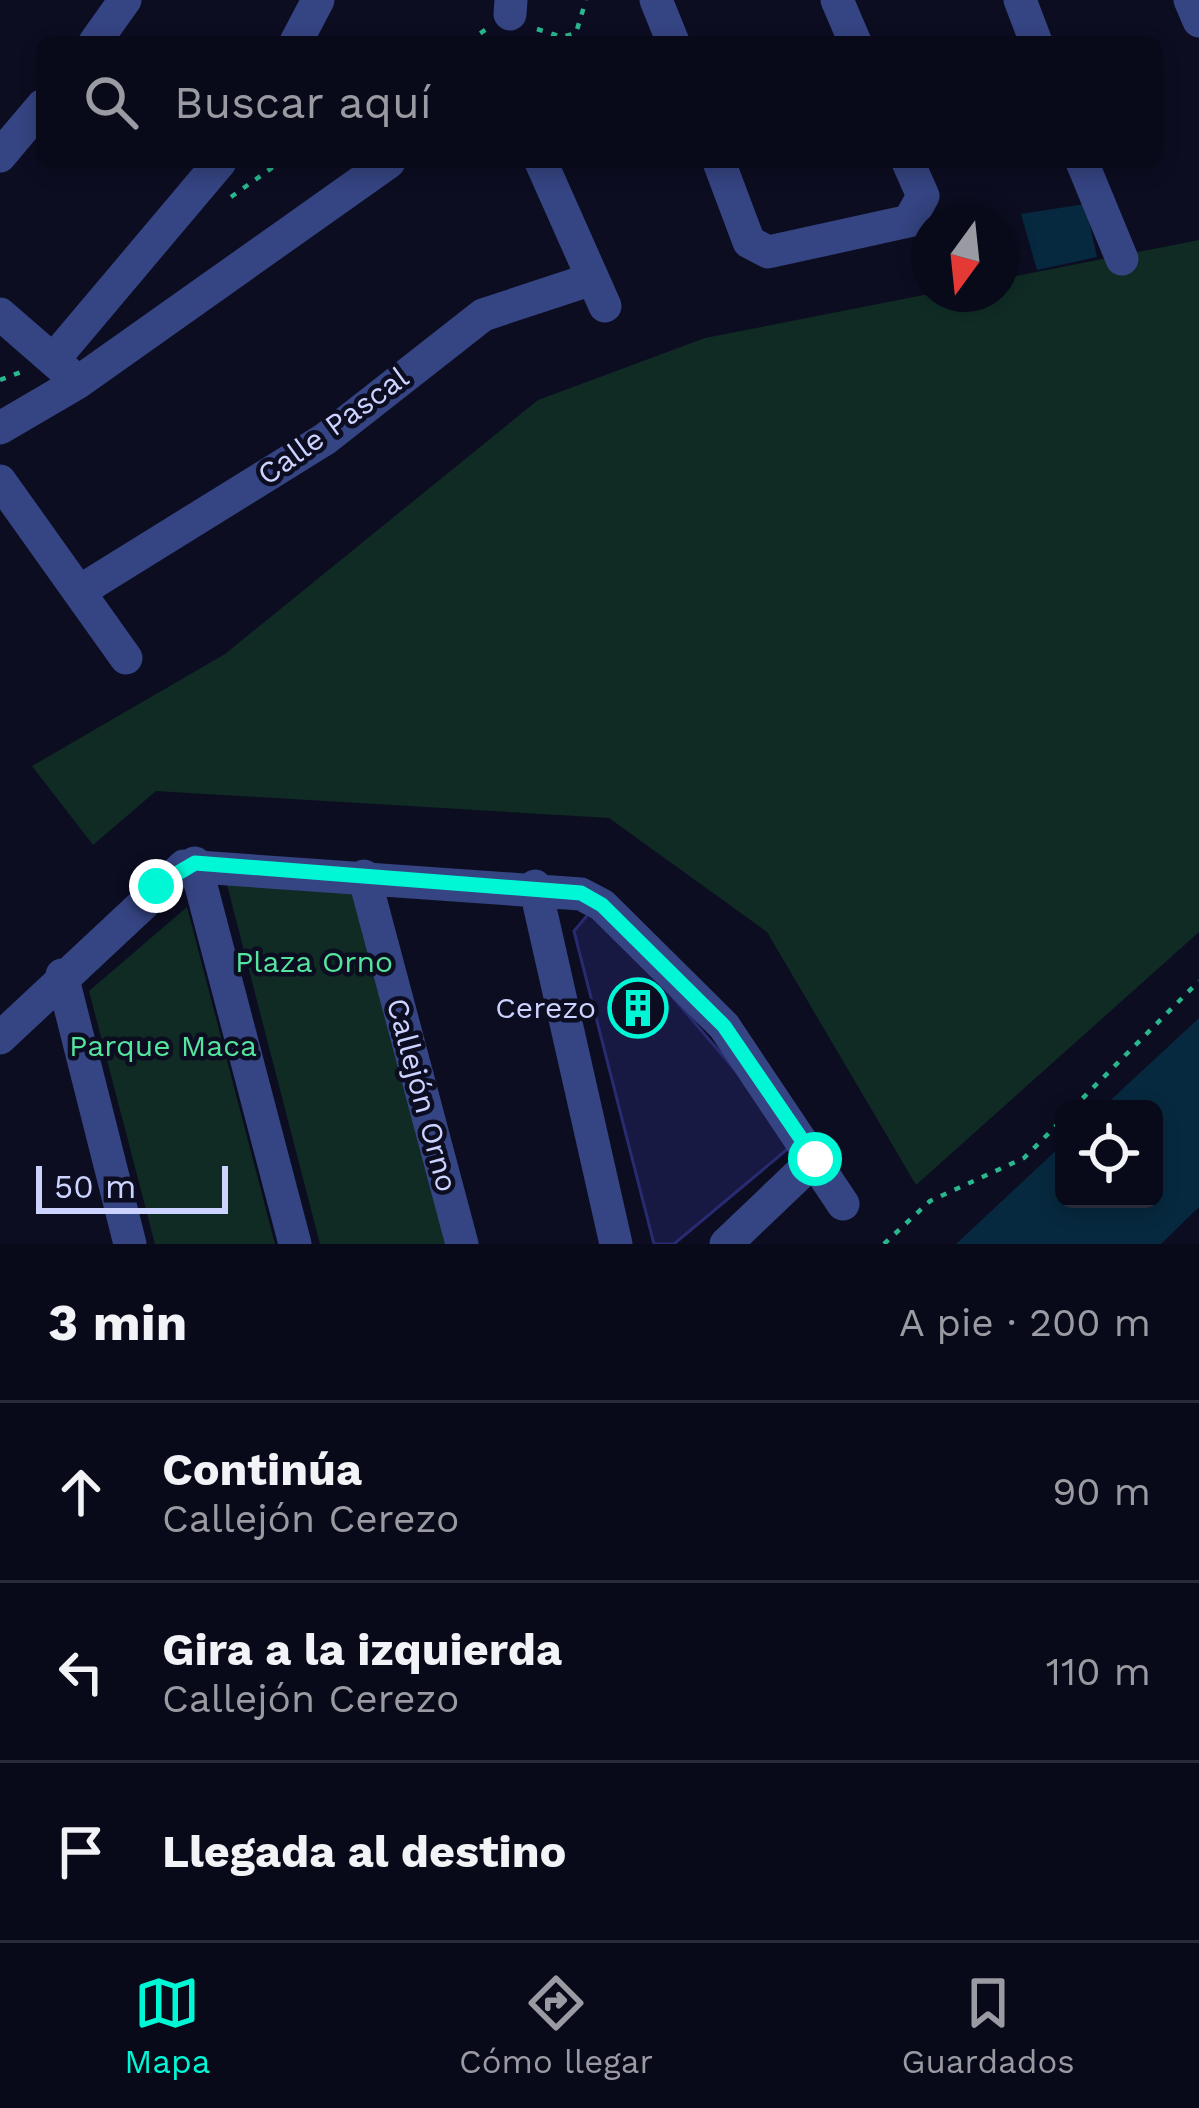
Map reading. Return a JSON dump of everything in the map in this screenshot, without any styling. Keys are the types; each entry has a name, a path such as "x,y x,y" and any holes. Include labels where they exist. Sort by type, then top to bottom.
{"street":[{"path":"99,36 125,0"},
{"path":"299,36 318,0"},
{"path":"656,0 671,36"},
{"path":"837,0 852,36"},
{"path":"1020,0 1034,36"},
{"path":"1190,0 1199,21"},
{"path":"0,156 36,113"},
{"path":"65,371 216,168"},
{"path":"0,428 65,371 380,168"},
{"name":"Calle Pascal","path":"80,591 325,439 483,315 598,292 544,168"},
{"path":"721,168 749,242 768,252 909,221 923,196 911,168"},
{"path":"1084,168 1122,259"},
{"path":"0,314 65,371"},
{"path":"0,482 126,658"},
{"path":"195,863 295,1244"},
{"path":"0,1038 170,873 195,863 581,893 602,905 724,1026 843,1204"},
{"name":"Callejón Orno","path":"364,876 462,1244"},
{"path":"535,886 616,1244"},
{"path":"62,975 130,1244"},
{"path":"726,1244 815,1159"}],"path":[{"path":"566,36 576,33 586,0"},
{"path":"516,13 560,36"},
{"path":"1081,1100 1199,981"},
{"path":"884,1244 931,1201 1024,1158 1055,1127"}],"green space":[{"path":"1199,240 1199,932 916,1185 767,932 609,818 156,791 93,845 32,766 225,654 538,400 705,338 911,298 911,312 1019,312 1019,275"},
{"name":"Plaza Orno","path":"227,885 362,888 449,1244 320,1244"},
{"name":"Parque Maca","path":"187,907 275,1244 155,1244 89,991"}],"water":[{"path":"1085,204 1097,257 1037,270 1021,214"},
{"path":"1199,1018 1199,1207 1161,1244 956,1244 1055,1151 1055,1208 1163,1208 1163,1100 1111,1100"}],"building":[{"name":"Cerezo","path":"595,906 747,1084 790,1147 674,1244 654,1244 574,931"}],"place":[{"name":"Cerezo","path":"638,1008"}],"route":[{"path":"156,886 170,873 195,863 581,893 602,905 724,1026 766,1081 815,1159"}]}
